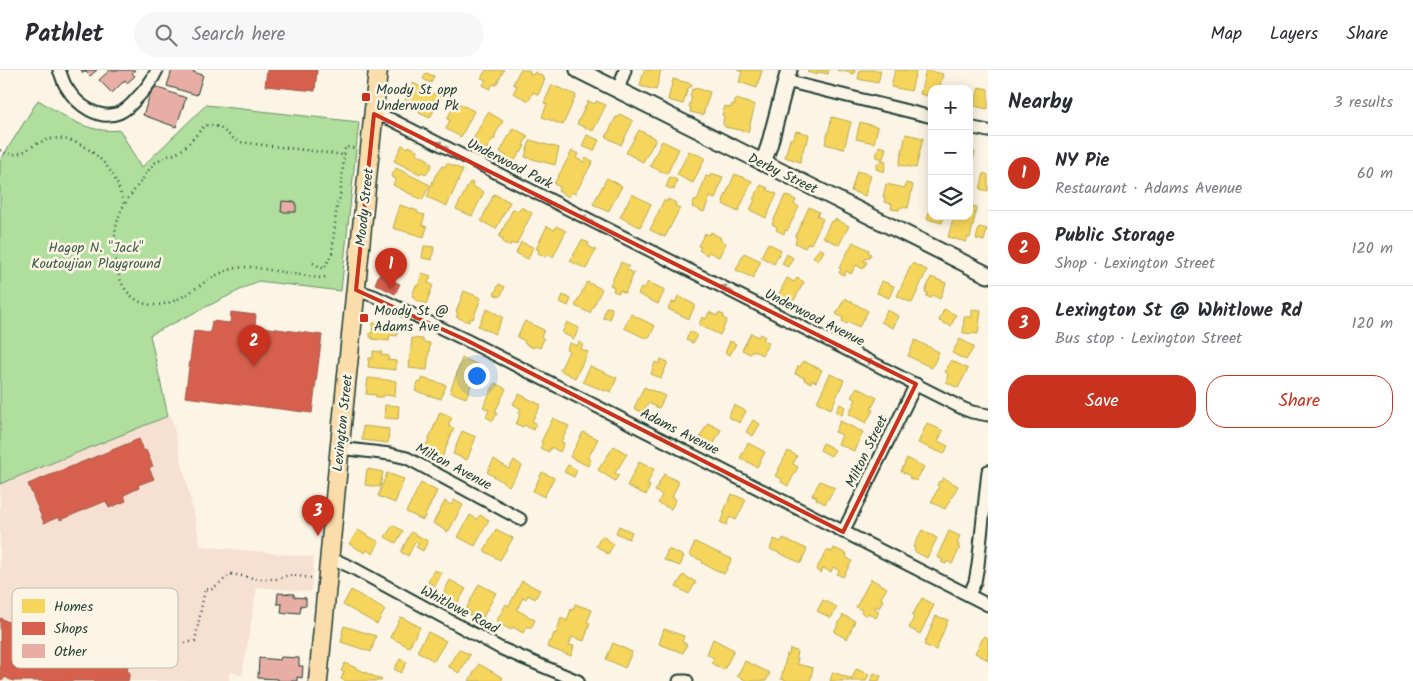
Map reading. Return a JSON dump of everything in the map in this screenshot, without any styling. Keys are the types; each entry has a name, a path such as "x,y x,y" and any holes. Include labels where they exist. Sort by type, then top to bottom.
{"main road":[{"name":"Moody Street","path":"350,345 378,70"},
{"name":"Lexington Street","path":"318,681 350,345"}],"street":[{"path":"59,70 67,88 80,103 94,112 110,115 119,113 130,106 148,85 157,70"},
{"name":"Derby Street","path":"578,70 988,275"},
{"path":"618,90 625,70"},
{"path":"763,163 788,76 928,116"},
{"name":"Underwood Park","path":"374,114 390,119 631,241"},
{"path":"973,128 988,131"},
{"name":"Underwood Avenue","path":"631,241 972,412 988,416"},
{"name":"Adams Avenue","path":"356,290 374,296 466,340 988,605"},
{"name":"Milton Street","path":"843,532 916,384"},
{"name":"Milton Avenue","path":"340,448 407,458 520,519"},
{"path":"969,595 975,582 978,565 988,471"},
{"name":"Whitlowe Road","path":"329,560 351,567 512,653 578,681"},
{"path":"678,681 687,681"}],"path":[{"path":"325,277 319,278 251,267 232,268 212,277 175,300 154,305 144,304 128,292 118,272 115,257 116,224 124,205 151,167 157,161 183,149 207,125 218,127 240,142 344,155"},
{"path":"0,150 8,154 20,154 37,144 51,139 70,141 80,145 94,153 105,164 117,184 124,205"},
{"path":"313,263 324,269 331,257 345,147 355,148"},
{"path":"186,643 196,641 205,589 211,590 231,574 259,579 276,579 289,574 302,577"}],"highlighted area":[{"path":"374,114 916,384 843,532 466,340 356,290"}],"shaded area":[{"path":"171,415 201,546 314,557 311,592 257,587 242,676 229,671 229,681 0,681 0,484"}],"green space":[{"name":"Hagop N. \"Jack\" Koutoujian Playground","path":"38,100 67,118 87,126 108,131 120,130 141,168 206,105 359,122 341,291 258,281 150,335 168,416 0,484 0,161"}],"building: Homes":[{"path":"486,70 504,70 496,85 493,84 490,89 483,85 486,80 481,78"},
{"path":"520,70 528,70 533,75 535,72 545,79 538,95 533,92 529,101 513,93 517,86 513,84"},
{"path":"644,70 661,70 656,90 640,86"},
{"path":"737,70 762,70 757,88 739,82 742,72"},
{"path":"808,70 829,70 828,74 818,72 817,75 807,72"},
{"path":"837,70 855,70 854,74"},
{"path":"860,70 881,70 878,83 858,79"},
{"path":"895,70 916,71 911,91 891,87"},
{"path":"926,70 943,74 940,85 928,85 928,96 920,94"},
{"path":"426,73 434,76 431,83 423,79"},
{"path":"673,79 692,84 688,88 683,104 668,100"},
{"path":"413,83 434,94 436,91 442,94 430,118 419,113 420,110 405,100"},
{"path":"552,85 576,95 563,125 542,117 547,104 544,103"},
{"path":"979,87 988,89 988,109 974,106"},
{"path":"695,88 710,92 703,115 690,112 691,108 689,107 692,97 690,97 692,89 694,90"},
{"path":"736,99 755,105 748,132 725,127 723,124 724,116 722,115 725,106 731,108"},
{"path":"588,101 595,104 596,101 606,105 593,131 577,124"},
{"path":"456,102 474,111 461,137 446,129 450,120 447,119"},
{"path":"488,112 503,121 495,135 495,139 492,140 486,150 472,141"},
{"path":"620,114 633,121 621,145 606,137 616,117 618,118"},
{"path":"832,117 851,122 844,149 825,144"},
{"path":"860,122 878,127 874,143 856,139"},
{"path":"513,128 528,136 523,145 525,146 513,164 506,160 507,156 500,152"},
{"path":"639,130 656,139 643,162 626,153"},
{"path":"796,131 809,134 800,162 785,157 790,139 793,139"},
{"path":"906,134 923,138 916,168 899,165"},
{"path":"587,135 599,140 594,151 582,146"},
{"path":"530,140 559,148 555,165 525,157"},
{"path":"662,141 679,149 667,174 650,166"},
{"path":"402,145 408,148 409,146 418,151 416,153 429,160 428,162 432,164 427,174 421,172 420,174 394,161"},
{"path":"879,146 886,148 883,159 876,157"},
{"path":"572,151 578,154 576,158 584,162 586,158 593,161 575,194 572,192 569,197 558,191 560,187 554,184"},
{"path":"689,151 705,158 693,183 677,175"},
{"path":"881,160 886,161 884,172 876,169 877,163 880,163"},
{"path":"447,163 463,170 447,206 427,197 435,176 442,166 445,167"},
{"path":"396,168 430,185 422,200 393,185 396,179 391,177"},
{"path":"857,171 871,175 865,196 851,191"},
{"path":"711,173 723,177 715,199 710,197 704,212 692,207 694,200 697,201 706,176 710,177"},
{"path":"984,173 988,175 988,191 980,189"},
{"path":"735,174 752,181 738,212 723,204"},
{"path":"670,177 677,180 674,190 666,187"},
{"path":"607,178 622,186 608,212 593,204"},
{"path":"470,182 473,183 472,186 484,192 472,216 456,209"},
{"path":"906,183 913,185 908,208 891,209 892,204 884,202 885,197 883,197 886,184 905,188"},
{"path":"761,185 777,194 766,218 750,210 755,200 753,199"},
{"path":"494,194 510,202 496,229 481,221"},
{"path":"632,194 651,204 640,227 620,217"},
{"path":"785,195 796,200 794,204 799,207 784,234 776,230 777,227 772,224"},
{"path":"668,199 676,203 675,206 680,208 665,237 650,230 664,200 667,202"},
{"path":"400,205 425,215 422,225 427,227 424,237 393,228"},
{"path":"973,206 977,207 970,238 968,237 966,242 948,237 953,220 973,220"},
{"path":"521,207 532,213 516,245 511,243 510,246 502,242 504,239 499,237 513,209 519,211"},
{"path":"809,207 819,212 817,216 823,219 811,244 808,243 805,248 795,243 797,238 795,237"},
{"path":"835,219 849,226 839,245 823,237 831,221 833,222"},
{"path":"931,220 943,220 942,223"},
{"path":"547,226 555,230 556,226 566,231 553,257 547,254 546,257 538,253 539,250 536,249"},
{"path":"979,227 987,229 984,241 976,239"},
{"path":"711,232 726,243 719,257 709,252 707,255 699,250 701,247 698,246 705,233 709,235"},
{"path":"582,240 589,243 588,246 596,250 586,269 570,261"},
{"path":"521,242 533,247 528,259 516,253"},
{"path":"853,242 869,250 868,252 871,254 864,261 867,262 863,269 856,265 851,274 846,271 844,275 839,273 841,269 839,268"},
{"path":"768,243 781,250 774,264 761,257"},
{"path":"424,246 434,247 432,260 422,258"},
{"path":"820,248 824,251 818,261 813,257"},
{"path":"744,253 761,261 753,278 736,270"},
{"path":"787,254 793,258 788,267 782,264"},
{"path":"621,262 629,266 627,270 634,273 625,293 620,290 619,293 613,291 614,287 610,285"},
{"path":"912,263 927,270 912,303 897,296"},
{"path":"422,273 431,276 428,283 433,285 426,304 414,299 415,297 412,296 416,285 418,286"},
{"path":"931,277 946,283 940,299 932,295 931,298 926,296 928,293 925,292"},
{"path":"787,278 794,282 797,278 804,282 791,306 777,298"},
{"path":"882,281 894,286 889,298 877,293"},
{"path":"587,282 602,289 590,313 575,306"},
{"path":"648,282 665,290 658,304 638,294 641,288 644,289"},
{"path":"499,284 505,287 500,297 494,294"},
{"path":"464,291 481,298 473,319 470,318 469,322 456,317"},
{"path":"563,295 571,299 568,306 560,302"},
{"path":"678,296 695,305 689,319 668,309 672,302 675,303"},
{"path":"845,298 868,311 859,327 849,322 847,324 842,321 843,318 836,314"},
{"path":"606,307 612,308 610,319 603,318"},
{"path":"487,309 503,317 495,334 478,326"},
{"path":"944,309 956,315 951,326 939,321"},
{"path":"972,309 981,310 978,334 963,333 964,317 972,317"},
{"path":"887,310 899,316 893,328 881,322"},
{"path":"709,312 717,316 718,313 724,315 723,318 727,320 720,335 699,325 702,317 706,319"},
{"path":"631,314 655,326 649,338 624,328"},
{"path":"525,321 544,330 541,337 544,339 540,348 535,346 533,348 517,337"},
{"path":"567,322 579,328 574,339 562,333"},
{"path":"373,323 390,324 390,327 398,327 397,336 390,335 389,341 372,339 370,333 372,333"},
{"path":"690,331 697,335 693,343 686,340"},
{"path":"751,333 758,337 760,334 765,337 763,340 769,343 762,355 752,350 750,354 742,350"},
{"path":"412,338 423,339 423,342 430,343 427,370 409,368"},
{"path":"960,339 974,347 966,360 952,353"},
{"path":"915,340 939,352 932,368 908,356"},
{"path":"730,341 736,344 730,355 725,353"},
{"path":"579,342 583,344 581,349 588,352 575,378 560,370 569,351 566,350 570,343 577,346"},
{"path":"373,351 382,352 381,355 389,356 388,360 396,361 396,370 368,367 369,358 373,358"},
{"path":"462,358 479,365 466,398 450,392"},
{"path":"661,359 668,362 661,378 651,374 655,362 659,364"},
{"path":"951,360 968,369 958,388 946,382 948,374 945,372"},
{"path":"803,361 822,370 816,382 812,380 811,383 795,374 798,366 800,367"},
{"path":"590,366 617,378 611,392 583,382"},
{"path":"830,374 844,380 831,409 817,402"},
{"path":"368,378 396,381 395,396 383,395 383,397 376,397 376,395 366,394"},
{"path":"422,378 446,385 441,399 415,391 418,382 421,383"},
{"path":"495,383 506,389 495,412 497,413 493,421 486,417 489,410 483,407"},
{"path":"644,387 665,396 659,408 648,403 643,413 634,408"},
{"path":"857,387 877,398 866,423 849,414 856,399 851,397"},
{"path":"519,394 541,405 532,421 536,423 533,430 524,425 523,427 516,424 521,409 513,404"},
{"path":"840,404 845,407 842,415 836,412"},
{"path":"385,405 399,406 398,419 384,418"},
{"path":"734,405 746,411 740,423 728,417"},
{"path":"440,412 452,417 448,426 454,428 441,460 423,453"},
{"path":"553,418 569,426 561,442 564,443 560,452 551,447 549,452 540,448"},
{"path":"753,420 760,424 753,436 746,432"},
{"path":"840,421 863,432 854,451 838,444 842,435 835,432"},
{"path":"708,423 721,430 713,445 700,437"},
{"path":"927,423 943,431 938,441 948,446 944,454 918,443"},
{"path":"363,426 389,429 388,443 362,440"},
{"path":"462,431 476,437 467,460 453,454"},
{"path":"583,432 598,439 588,458 591,460 588,466 570,457"},
{"path":"748,443 765,452 757,467 740,458"},
{"path":"823,443 835,450 831,456 820,450"},
{"path":"614,446 627,454 615,473 619,475 615,481 598,470"},
{"path":"788,451 797,456 793,464 798,467 788,486 781,482 782,479 775,476"},
{"path":"907,458 924,467 916,481 901,471"},
{"path":"494,459 509,469 514,460 522,466 509,486 487,472"},
{"path":"639,462 654,469 647,485 650,486 646,495 627,486"},
{"path":"568,465 577,470 574,477 564,472"},
{"path":"367,469 383,472 380,487 365,485"},
{"path":"542,472 554,478 544,497 533,491"},
{"path":"387,473 404,479 395,503 378,496"},
{"path":"664,474 679,482 672,497 676,499 671,509 658,503 662,495 655,491"},
{"path":"943,478 958,486 945,509 931,502 939,487 937,485 939,481 941,482"},
{"path":"820,481 835,488 825,504 812,495"},
{"path":"421,483 437,491 423,520 406,512"},
{"path":"732,494 746,500 736,520 730,517 726,525 720,522"},
{"path":"454,500 463,505 448,532 433,523 445,501 451,505"},
{"path":"470,515 477,519 480,515 489,520 475,546 458,537"},
{"path":"393,525 403,531 396,543 385,537"},
{"path":"619,526 632,532 629,539 616,533"},
{"path":"496,529 513,538 500,560 484,551"},
{"path":"358,530 379,542 373,554 367,550 365,553 349,544"},
{"path":"922,530 937,538 927,558 914,551 915,548 913,547"},
{"path":"949,531 960,536 957,543 960,548 952,564 947,561 946,564 937,557"},
{"path":"411,532 428,541 423,551 416,547 419,544 415,542 408,556 401,552"},
{"path":"602,536 614,544 608,554 596,546"},
{"path":"783,538 807,549 801,563 770,549 774,539 781,542"},
{"path":"695,542 732,559 724,574 689,555"},
{"path":"834,548 847,554 846,557 852,561 843,577 837,574 839,571 833,567 831,572 823,568 821,573 816,570 827,550 832,552"},
{"path":"668,549 684,556 680,566 664,560"},
{"path":"434,570 442,573 435,586 428,582"},
{"path":"683,575 696,582 689,594 676,587"},
{"path":"871,579 887,588 881,598 883,600 879,608 876,606 875,609 879,611 876,618 868,613 866,616 861,612 862,610 856,607"},
{"path":"450,580 466,589 457,604 442,596"},
{"path":"522,581 540,590 535,599 528,595 526,599 523,597 517,610 535,620 531,628 527,626 523,633 513,627 511,630 496,622 506,604 509,606"},
{"path":"479,584 496,593 481,621 469,615 471,612 466,609"},
{"path":"351,590 385,610 377,624 343,605"},
{"path":"922,598 934,605 920,634 909,628 914,617 912,616"},
{"path":"823,600 837,607 831,618 817,611"},
{"path":"575,604 592,610 587,622 590,623 584,641 572,637 569,645 574,646 571,656 547,647 554,633 556,634 561,618 567,621"},
{"path":"843,615 855,621 847,639 834,632"},
{"path":"936,616 948,620 936,650 924,645"},
{"path":"401,617 420,627 409,647 390,637"},
{"path":"344,626 376,636 371,652 341,642"},
{"path":"664,629 684,636 682,642 687,644 683,653 659,644"},
{"path":"428,632 446,641 434,661 417,651"},
{"path":"984,636 988,638 988,660 975,653"},
{"path":"713,639 734,650 724,670 711,663 714,658 707,654"},
{"path":"613,643 632,652 625,668 606,659"},
{"path":"459,649 470,655 459,673 448,666"},
{"path":"790,649 797,651 797,664 813,668 810,681 781,679"},
{"path":"400,659 407,662 401,673 394,669"},
{"path":"745,661 770,673 766,681 748,681 737,676"},
{"path":"345,663 382,680 345,681 341,679 344,672 341,671"},
{"path":"479,664 503,678 501,681 469,681"},
{"path":"856,669 869,674 866,681 830,681 833,672 852,679"},
{"path":"874,673 881,676 879,681 871,681"}],"building: Shops":[{"path":"267,70 317,70 315,91 265,86"},
{"path":"379,274 400,284 395,294 375,284"},
{"path":"231,312 256,315 255,326 322,335 312,413 185,397 194,331 210,333 212,321 230,323"},
{"path":"139,439 153,466 149,468 154,479 138,485 139,488 124,495 126,501 109,508 106,501 60,520 59,517 44,523 28,484"},
{"path":"0,618 12,624 12,668 128,668 127,672 130,672 128,681 13,681 5,677 2,681 0,680"}],"building: Other":[{"path":"81,70 97,70 90,76"},
{"path":"110,70 135,70 132,73 135,76 127,83 125,80 112,93 99,80"},
{"path":"172,70 194,70 193,72 203,75 197,95 167,86"},
{"path":"153,86 186,98 176,127 143,115"},
{"path":"282,201 296,202 296,212 281,212"},
{"path":"278,593 294,594 294,597 306,598 306,606 301,605 300,613 281,613 282,604 277,604"},
{"path":"281,657 299,658 299,666 303,666 302,678 297,677 297,681 278,681 278,679 258,678 259,658 280,660"}],"place":[{"name":"Moody St opp Underwood Pk","path":"366,97"},
{"name":"NY Pie","path":"391,289"},
{"name":"Moody St @ Adams Ave","path":"364,318"},
{"name":"Public Storage","path":"254,366"},
{"name":"Lexington St @ Whitlowe Rd","path":"318,536"}]}
